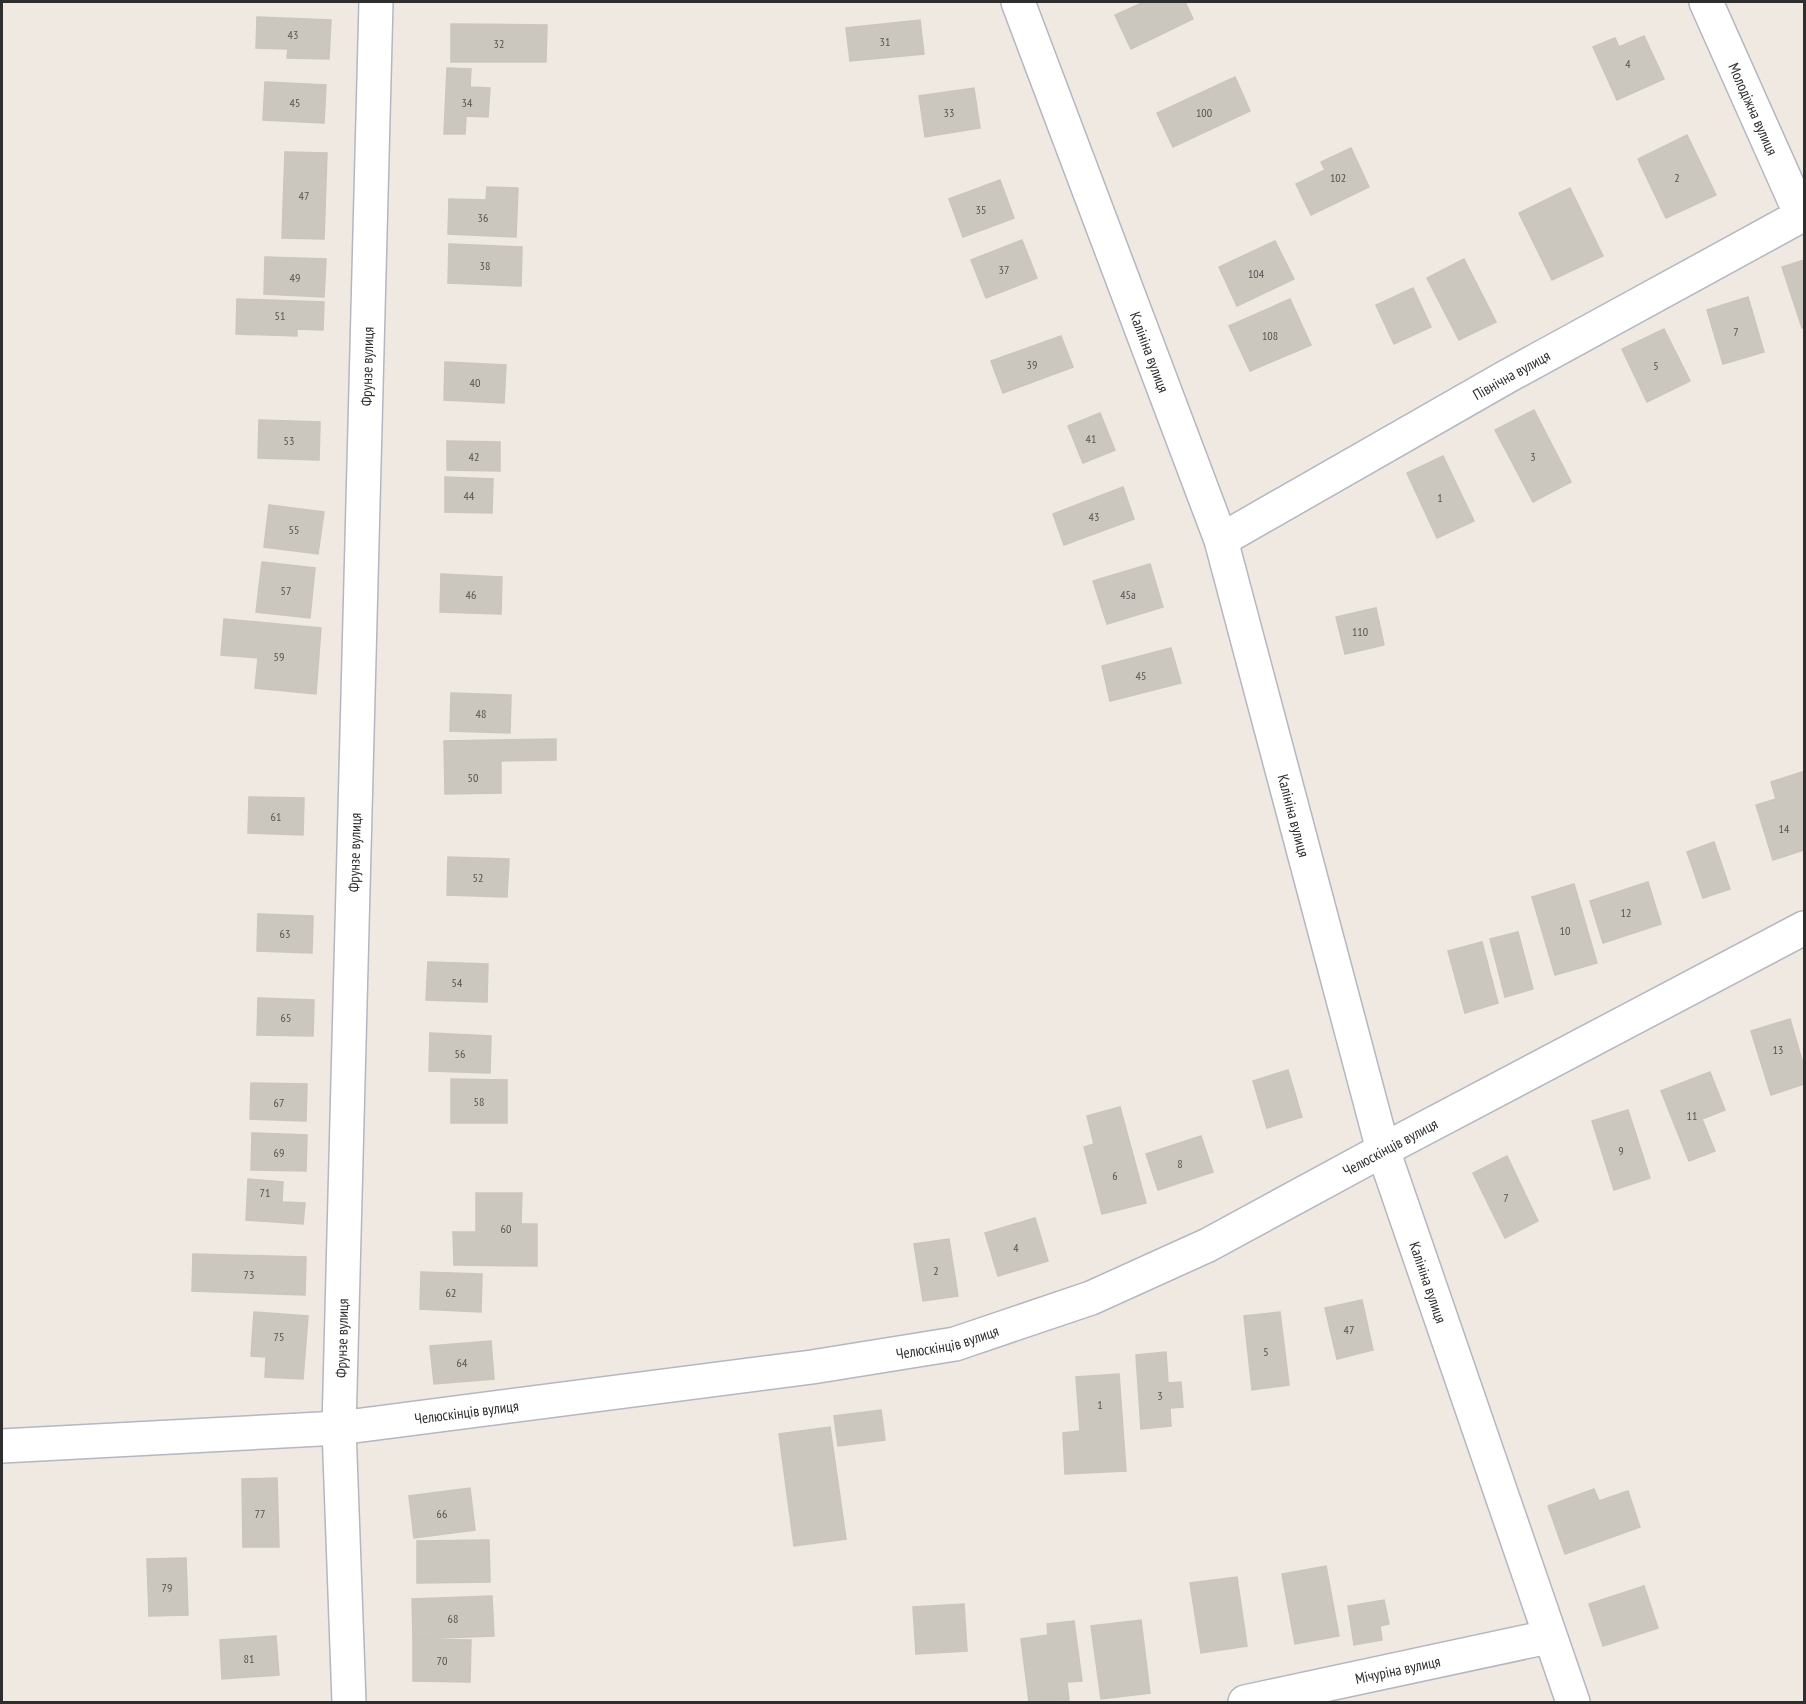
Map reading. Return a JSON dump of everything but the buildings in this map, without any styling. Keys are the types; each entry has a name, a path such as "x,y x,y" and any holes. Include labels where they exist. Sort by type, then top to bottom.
{"street":[{"name":"Фрунзе вулиця","path":"349,1702 339,1428 376,2"},
{"name":"Калініна вулиця","path":"1018,2 1221,540 1383,1149 1548,1636 1573,1702"},
{"name":"Молодіжна вулиця","path":"1706,2 1803,215"},
{"name":"Північна вулиця","path":"1221,540 1506,377 1803,215"},
{"name":"Челюскінців вулиця","path":"2,1446 339,1428 812,1367 955,1344 1091,1298 1208,1245 1383,1149 1804,928"},
{"name":"Мічуріна вулиця","path":"1245,1702 1548,1636"}]}
